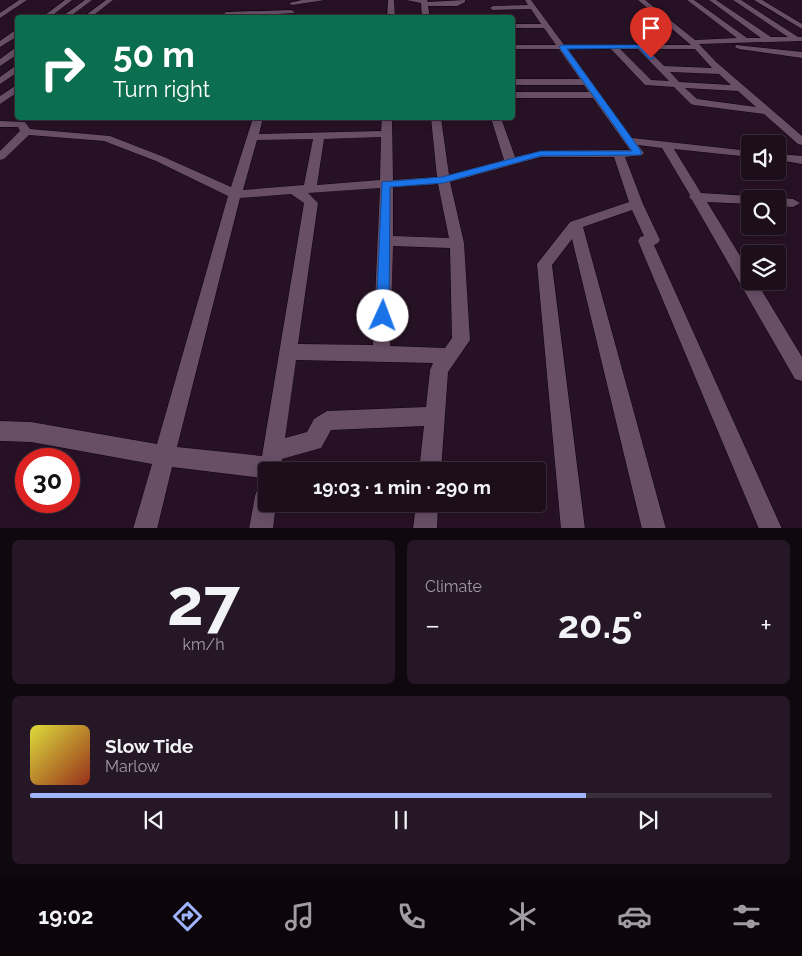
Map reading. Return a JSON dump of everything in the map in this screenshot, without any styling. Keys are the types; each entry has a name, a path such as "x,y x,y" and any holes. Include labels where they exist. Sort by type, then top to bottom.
{"street":[{"path":"0,16 24,0"},
{"path":"48,15 69,0"},
{"path":"67,15 89,0"},
{"path":"90,15 110,0"},
{"path":"225,15 290,15 291,2 322,0"},
{"path":"391,0 391,15"},
{"path":"409,0 457,4 462,2 462,0"},
{"path":"488,0 497,15"},
{"path":"641,0 646,2 696,44 721,71 802,142"},
{"path":"690,0 744,40"},
{"path":"712,0 769,40"},
{"path":"736,0 799,39"},
{"path":"757,0 802,27"},
{"path":"424,2 426,15"},
{"path":"493,8 531,3 597,96 624,147 636,204 653,240 644,241 771,528"},
{"path":"0,20 9,20"},
{"path":"515,26 547,26"},
{"path":"0,33 15,33"},
{"path":"0,44 15,34"},
{"path":"515,47 640,46 696,44 716,41 799,39"},
{"path":"716,41 748,49 802,56"},
{"path":"612,46 646,83 741,88"},
{"path":"640,46 697,103 767,111"},
{"path":"0,63 15,52"},
{"path":"0,81 15,69"},
{"path":"662,69 721,71"},
{"path":"515,82 587,82"},
{"path":"0,101 15,89"},
{"path":"515,95 597,96"},
{"path":"145,528 235,194 257,120"},
{"path":"381,353 386,241 388,120"},
{"path":"431,462 438,370 461,340 457,243 443,180 436,120"},
{"path":"497,120 510,161"},
{"path":"0,124 25,124 106,138 160,159 235,194 443,180 541,154 624,147 666,145 741,153"},
{"path":"0,157 25,124"},
{"path":"252,136 387,134"},
{"path":"310,188 320,136"},
{"path":"666,145 695,197 801,369"},
{"path":"786,158 802,160"},
{"path":"271,462 312,203 291,189"},
{"path":"695,197 741,200"},
{"path":"786,203 793,203"},
{"path":"573,528 544,264 575,224 636,204"},
{"path":"575,224 654,528"},
{"path":"386,241 457,243"},
{"path":"288,352 449,356"},
{"path":"273,462 314,441 321,426 327,421 434,416"},
{"path":"0,431 31,432 164,456 258,462"},
{"path":"261,528 264,512"},
{"path":"425,528 426,512"}],"route":[{"path":"383,316 386,184 443,180 541,154 638,153 562,47 640,46 651,58"}]}
